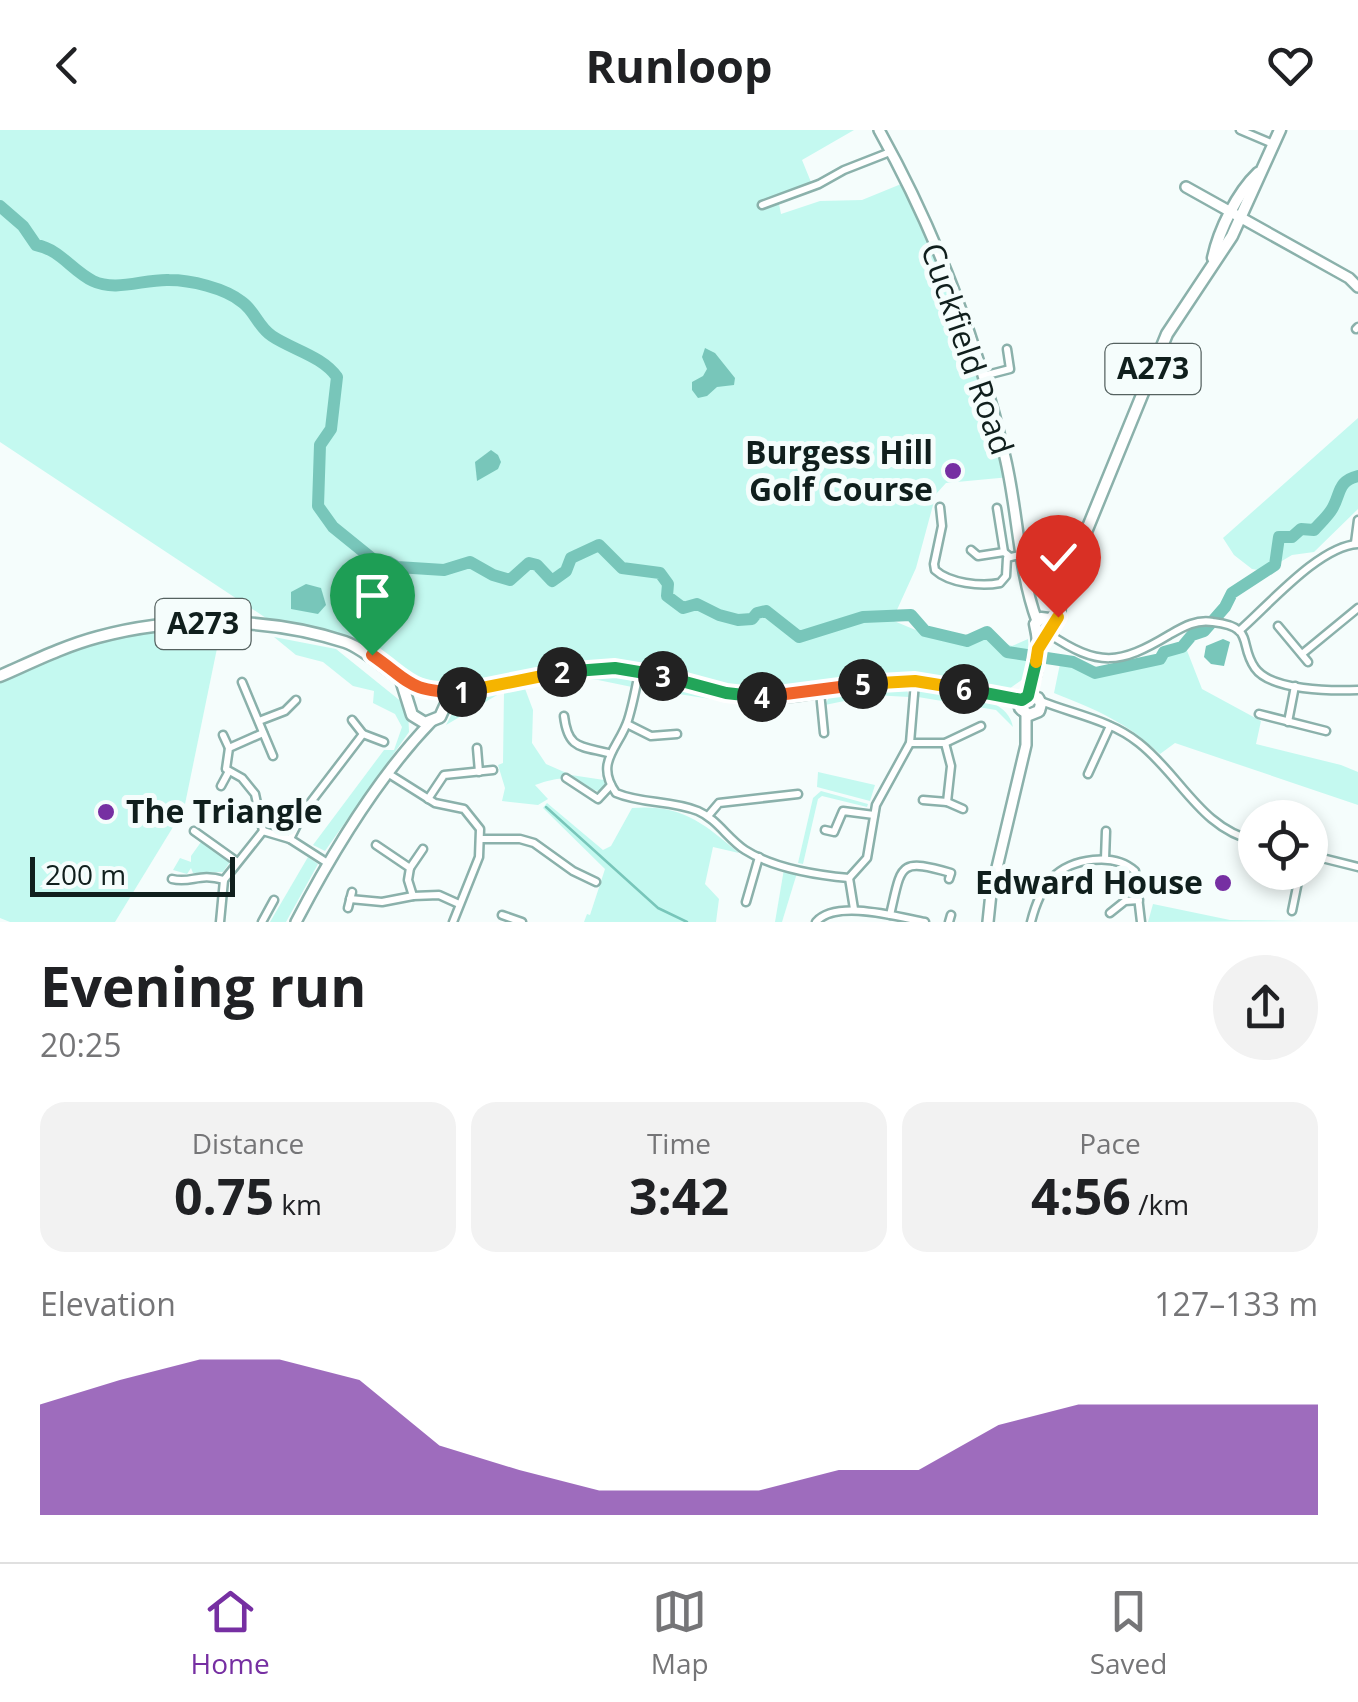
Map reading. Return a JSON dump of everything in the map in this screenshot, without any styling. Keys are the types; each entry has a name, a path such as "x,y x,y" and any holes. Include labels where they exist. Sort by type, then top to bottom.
{"main road":[{"name":"Cuckfield Road","path":"880,130 918,210 983,376 1012,484 1023,554 1044,625"},
{"name":"A273","path":"1029,707 1044,625 1058,617 1061,593 1167,334 1225,247 1280,130"},
{"path":"1186,187 1349,278 1358,287"},
{"name":"A273","path":"0,676 101,636 151,626 192,624 266,627 343,641 372,655 401,680 420,689"},
{"path":"410,706 412,696 420,689 463,692 574,670 639,671 747,696 776,697 870,683 915,681 948,685 1029,707 988,922"},
{"path":"401,680 416,719 410,744"},
{"path":"296,922 410,744 440,717 444,706 442,696 435,690"},
{"path":"444,706 463,692"},
{"path":"416,719 431,722"}],"street":[{"path":"1244,131 1273,144"},
{"path":"762,205 891,151"},
{"path":"983,376 1010,369 1007,350"},
{"path":"940,507 942,526 934,564 939,574 982,585 1000,583 1006,576 1007,554 997,508"},
{"path":"1240,631 1325,556 1342,546 1356,544 1358,520"},
{"path":"972,550 978,556 1023,554"},
{"path":"1302,654 1358,608"},
{"path":"1044,625 1061,642 1087,656 1118,658 1134,655 1188,624 1219,623 1240,631 1247,640 1254,667 1265,678 1323,692 1358,690"},
{"path":"1278,626 1308,662"},
{"path":"639,671 626,724 608,753 606,771 616,793 633,800 672,802 708,816 744,849 759,857 849,878"},
{"path":"849,878 867,858 883,788 910,743 915,681"},
{"path":"242,682 273,756"},
{"path":"1288,722 1295,686"},
{"path":"820,692 824,734"},
{"path":"258,721 285,710 296,700"},
{"path":"1029,707 1055,709 1110,726 1142,746 1209,820 1238,836"},
{"path":"1259,714 1326,731"},
{"path":"564,716 566,734 572,742 608,753"},
{"path":"352,720 363,734 384,742"},
{"path":"626,724 651,736 677,734"},
{"path":"910,743 945,742 981,726"},
{"path":"1088,774 1110,726"},
{"path":"229,748 264,733"},
{"path":"290,839 304,811 363,734"},
{"path":"222,786 228,773 229,748 223,735"},
{"path":"945,742 951,766 947,802"},
{"path":"477,748 479,772"},
{"path":"428,799 444,775 493,770"},
{"path":"228,773 242,778 255,794 263,830"},
{"path":"389,774 428,799 464,809 480,829 470,883 453,922"},
{"path":"566,778 598,798 611,786"},
{"path":"708,816 718,803 798,794"},
{"path":"923,800 947,802 963,810"},
{"path":"825,830 834,832 842,811 874,815"},
{"path":"263,830 290,839 330,864"},
{"path":"220,922 224,880 263,830"},
{"path":"194,831 236,861"},
{"path":"1105,859 1106,831"},
{"path":"481,838 534,842 573,871 596,882"},
{"path":"376,845 410,868"},
{"path":"414,896 408,880 410,868 423,849"},
{"path":"746,902 759,857"},
{"path":"1031,922 1038,898 1054,877 1072,866 1105,859 1119,860 1135,871 1141,922"},
{"path":"1328,860 1358,867"},
{"path":"890,915 898,879 905,868 916,863 951,873 949,879"},
{"path":"172,879 182,882 203,875 224,880"},
{"path":"849,878 854,909"},
{"path":"1292,911 1296,890"},
{"path":"348,908 351,895 382,902 439,896 459,904"},
{"path":"262,922 274,900"},
{"path":"1110,913 1125,901 1139,900"},
{"path":"816,922 821,916 854,909 925,922"},
{"path":"502,915 522,922"}],"shaded area":[{"path":"0,130 854,130 802,160 813,187 778,199 781,214 820,201 862,200 906,182 964,323 1010,477 946,483 936,494 916,568 896,612 882,616 918,631 973,644 986,637 1012,646 1028,639 1030,674 1009,689 915,675 811,685 771,696 584,664 465,685 403,679 365,650 275,624 0,442"},
{"path":"705,348 715,353 735,378 734,385 717,387 698,398 692,382 707,369 702,357"},
{"path":"1358,418 1358,509 1314,552 1292,555 1265,571 1252,569 1234,555 1223,538"},
{"path":"491,450 501,462 498,469 477,481 475,462"},
{"path":"306,584 321,588 326,605 318,614 291,609 291,592"},
{"path":"222,624 184,809 115,922 10,922 0,918 0,676 71,645 151,627"},
{"path":"274,637 336,649 408,707 409,732 325,851 313,845 384,750 394,750 402,727 395,714 373,703 374,691 353,686 323,662 296,655"},
{"path":"1223,639 1230,642 1224,666 1211,664 1204,657 1206,646"},
{"path":"1186,648 1202,689 1261,721 1256,744 1358,772 1358,805 1175,743 1160,754 1110,718 1054,693 1061,659 1094,675"},
{"path":"579,674 624,674 633,683 632,687 598,680 556,679"},
{"path":"644,679 753,703 640,688"},
{"path":"524,686 533,710 532,743 546,764 571,775 604,780 606,786 601,792 557,779 535,785 548,799 538,805 502,801 505,788 498,765 503,763 504,691 446,725 458,702 486,691"},
{"path":"901,686 907,689 909,697 873,695 825,705 830,695"},
{"path":"925,687 990,702 1009,716 1013,727 996,710 918,697"},
{"path":"818,772 875,785 870,801 817,787"},
{"path":"821,791 868,804 867,807 822,796 818,799 803,864 798,863 813,798"},
{"path":"547,803 603,850 611,846 632,808 665,809 703,825 739,853 713,847 705,884 719,899 716,922 584,922 605,869 543,808"},
{"path":"201,842 230,862 223,872 193,873 191,868 187,874 173,870 180,858 191,862"},
{"path":"308,857 318,864 286,922 270,922"},
{"path":"784,869 797,873 782,922 775,922"},
{"path":"1153,904 1230,920 1305,921 1148,922"}],"waterway":[{"path":"0,206 23,226 36,245 52,251 93,281 111,285 177,280 217,289 246,306 272,336 331,370 337,377 331,429 320,445 318,506 333,527 375,561 397,567 444,570 470,562 510,580 529,563 537,565 552,581 566,571 571,558 599,545 622,568 660,573 668,584 667,596 683,608 697,604 738,620 752,619 766,611 799,637 863,617 911,615 925,631 967,641 987,632 1007,652 1073,662 1095,673 1160,659 1164,652 1182,647 1192,635 1204,631 1232,593 1275,565 1279,537 1292,537 1301,529 1314,530 1332,509 1343,485 1358,476"},
{"path":"546,807 658,908 687,922"}],"place":[{"name":"Burgess Hill Golf Course","path":"953,471"},
{"name":"The Triangle","path":"106,812"},
{"name":"Edward House","path":"1223,883"}],"route":[{"path":"372,655 401,680 420,689 451,692 574,670 615,668 716,691 767,698 898,680 948,685 1022,700 1028,696 1038,649 1058,617"}]}
